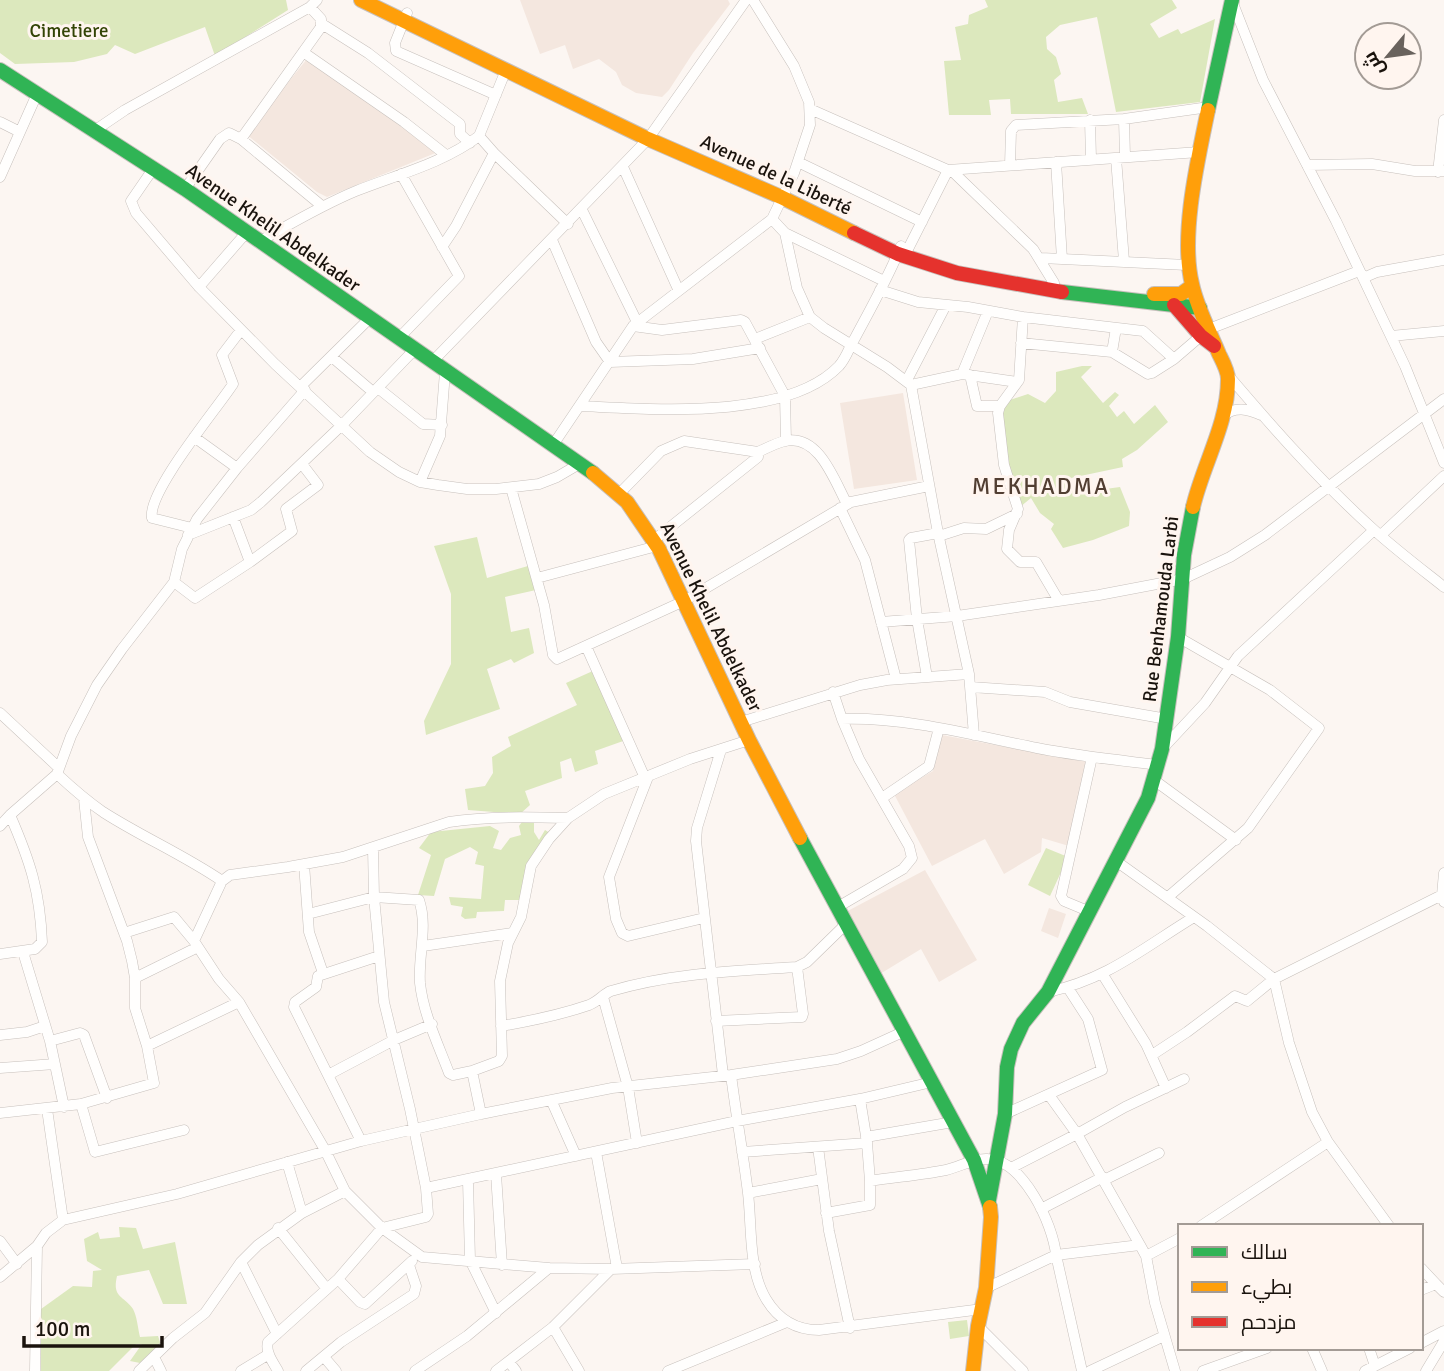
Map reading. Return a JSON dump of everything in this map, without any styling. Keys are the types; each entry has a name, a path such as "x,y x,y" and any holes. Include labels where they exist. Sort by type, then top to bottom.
{"street":[{"name":"Avenue de la Liberté","path":"361,0 405,16 651,135"},
{"name":"Avenue de la Liberté","path":"382,0 405,16 506,70 902,250 989,281 1040,290 1200,308"},
{"path":"432,362 651,135 746,0"},
{"path":"553,446 635,324 772,219 798,162 810,125 807,94 794,66 753,0"},
{"path":"1205,332 1187,265 1188,226 1199,152 1229,2"},
{"path":"1229,2 1263,80 1391,336 1444,463"},
{"path":"94,131 125,110 314,4 322,24 368,53 461,124 460,135 474,139 494,153 568,224"},
{"path":"405,16 394,43 396,51 496,95"},
{"path":"241,139 322,24"},
{"path":"303,52 404,122 446,155"},
{"name":"Avenue Khelil Abdelkader","path":"0,70 186,189 445,372 581,463 619,494 655,543 741,722 836,908 974,1160 989,1201 990,1244 973,1371"},
{"path":"260,242 321,206 446,155 474,139 506,70"},
{"path":"0,177 37,94"},
{"path":"1010,165 1011,131 1016,125 1124,118 1209,107"},
{"path":"810,109 950,170 1024,239 1041,258 1054,284"},
{"path":"1124,118 1120,157 1124,261"},
{"path":"1090,120 1091,159"},
{"path":"1307,164 1372,164 1415,171 1441,171 1444,120"},
{"path":"0,122 20,132"},
{"path":"186,189 220,139 229,133 241,139 321,206"},
{"path":"950,170 1199,152"},
{"path":"442,247 494,153"},
{"path":"798,162 922,222"},
{"path":"1056,162 1062,259"},
{"path":"623,167 678,289"},
{"path":"153,169 131,204 143,222 199,287 242,330 386,464 420,482 467,489 511,488 550,481 581,463"},
{"path":"580,407 698,408 757,403 813,386 845,359 902,250 922,222 950,170"},
{"path":"399,338 459,276 401,174"},
{"path":"582,209 635,324"},
{"path":"772,219 785,233 882,286 918,302 1145,332 1174,359"},
{"path":"199,287 247,233"},
{"path":"785,233 797,288 810,317 909,383 966,374 1017,382"},
{"path":"552,240 596,342 610,362"},
{"name":"Avenue de la Liberté","path":"902,250 991,274 1054,284 1171,295 1181,294 1192,286"},
{"path":"1041,258 1187,265"},
{"path":"1021,343 1112,352 1148,374 1174,359 1205,332 1361,274 1444,260"},
{"path":"946,305 909,383 969,674 974,735"},
{"path":"1174,305 1205,332"},
{"path":"988,311 966,374 977,406 999,406"},
{"path":"610,362 693,359 757,343 810,317"},
{"path":"1023,317 1017,382 999,406 998,420 1004,465 1018,505 1009,530 1007,549 1020,562 1036,562 1059,601"},
{"path":"0,826 58,770 83,707 122,649 174,582 190,531 237,468 303,388 370,318"},
{"path":"635,324 662,330 741,320 747,324 785,396 786,441"},
{"path":"1112,352 1116,328"},
{"path":"242,330 222,355 233,384 168,473 150,514 156,520 190,531 251,510 343,424 415,349"},
{"path":"1391,336 1444,331"},
{"name":"Rue Benhamouda Larbi","path":"989,1201 1005,1114 1007,1068 1011,1049 1023,1023 1048,992 1088,911 1136,824 1154,780 1162,749 1178,637 1190,520 1197,489 1213,452 1223,416 1228,375 1218,349 1205,332"},
{"path":"332,357 423,424 442,425"},
{"path":"420,482 440,436 445,372"},
{"path":"1228,375 1328,485 1378,533 1444,587"},
{"path":"881,622 957,616 1183,579 1246,548 1444,399"},
{"path":"1223,416 1227,412 1245,408 1263,416"},
{"path":"194,437 237,468"},
{"path":"619,494 661,451 684,440 758,452 786,441 799,440 816,451 830,471 864,557 897,679"},
{"path":"537,579 655,543 758,457 758,452"},
{"path":"174,582 195,598 292,531 286,509 318,485 302,464"},
{"path":"1162,749 1205,703 1231,666 1266,628 1444,476"},
{"path":"511,488 537,579 555,658 559,659 684,601 854,501 929,486"},
{"path":"927,677 917,619 909,540 964,528 986,529 1017,513"},
{"path":"233,517 250,562"},
{"path":"1168,897 1236,840 1258,816 1320,728 1290,704 1231,666 1178,637"},
{"path":"586,646 647,778 609,877 616,919 622,933 628,936 704,918"},
{"path":"741,722 833,692 897,679 969,674"},
{"path":"971,687 1045,692 1070,702 1167,719"},
{"path":"833,692 851,744 909,846 912,858 904,869 836,908"},
{"path":"0,713 84,799 222,881"},
{"path":"842,719 939,728 1092,757 1158,765"},
{"path":"881,798 929,766 939,728"},
{"path":"308,914 374,897 419,900 423,946 421,985 449,1073 472,1070 500,1059 500,981 508,943 521,917 531,866 568,818 604,794 750,740"},
{"path":"721,750 700,817 696,841 716,1021 742,1152 755,1264 767,1301 787,1322 811,1330 850,1328 982,1309"},
{"path":"1088,911 1063,901 1061,895 1092,757"},
{"path":"1154,780 1236,840"},
{"path":"0,1113 81,1104 153,1084 147,1046 135,1008 135,978 124,933 88,837 84,799"},
{"path":"0,954 23,952 41,946 39,897 30,863 9,815"},
{"path":"135,978 196,944 222,881 237,872 304,864 373,848 449,822 496,817 568,818"},
{"path":"278,1371 267,1344 338,1279 382,1228 426,1217 428,1214 426,1188 384,1002 374,897 373,848"},
{"path":"1116,861 1234,946 1274,979 1289,1043 1312,1112 1328,1142 1387,1224"},
{"path":"304,864 310,940 323,973"},
{"path":"1152,1055 1233,996 1237,995 1247,1001 1274,979 1443,897 1444,873"},
{"path":"124,933 174,917 239,1002 325,1150 345,1191 382,1228 418,1256 550,1268 614,1269 755,1264"},
{"path":"1048,992 1068,988 1102,975 1194,917"},
{"path":"501,1026 547,1018 587,1006 600,1001 608,992 712,973 797,967 807,962 845,925"},
{"path":"423,946 512,933"},
{"path":"23,952 50,1041 64,1107"},
{"path":"361,1141 294,1007 295,1002 316,987 316,977 379,956"},
{"path":"716,1021 803,1016 797,967"},
{"path":"1102,975 1152,1055 1166,1088"},
{"path":"1005,1114 1098,1073 1103,1068 1088,1019 1068,988"},
{"path":"603,997 628,1087 637,1143"},
{"path":"147,1046 239,1002"},
{"path":"328,1075 394,1040 432,1024"},
{"path":"0,1035 27,1032 45,1026"},
{"path":"0,1277 63,1220 177,1194 325,1150 413,1128 599,1091 837,1059 905,1031"},
{"path":"50,1041 80,1033 84,1035 107,1098"},
{"path":"0,1068 55,1064"},
{"path":"472,1070 481,1114"},
{"path":"1012,1168 1125,1107 1184,1079"},
{"path":"426,1188 932,1082"},
{"path":"1049,1095 1077,1134 1146,1256 1164,1336 1175,1371"},
{"path":"826,1213 870,1205 870,1181 860,1099"},
{"path":"552,1102 576,1156"},
{"path":"81,1104 95,1152 184,1130"},
{"path":"47,1109 63,1220"},
{"path":"742,1152 818,1147 953,1122"},
{"path":"1204,1224 1328,1142"},
{"path":"818,1147 826,1213 850,1328"},
{"path":"596,1152 614,1269"},
{"path":"1041,1209 1160,1153"},
{"path":"870,1181 945,1170 974,1160 996,1160 1012,1168 1033,1195 1052,1235 1082,1371"},
{"path":"287,1162 302,1213"},
{"path":"496,1174 502,1265"},
{"path":"748,1193 822,1179"},
{"path":"468,1180 470,1260 496,1313"},
{"path":"139,1371 166,1344 208,1310 241,1262 278,1228 345,1191"},
{"path":"278,1228 327,1290"},
{"path":"1146,1256 1178,1239"},
{"path":"0,1241 17,1264"},
{"path":"986,1288 1056,1255 1140,1245"},
{"path":"35,1371 33,1342 37,1246"},
{"path":"338,1279 365,1304 418,1256"},
{"path":"241,1262 277,1334"},
{"path":"306,1371 341,1342 416,1292 409,1265"},
{"path":"415,1371 496,1313 550,1268"},
{"path":"496,1371 513,1367 614,1269"},
{"path":"1423,1270 1440,1288"},
{"path":"668,1371 687,1367 787,1322"},
{"path":"978,1326 1023,1371"},
{"path":"553,1327 579,1371"},
{"path":"1423,1342 1444,1331"},
{"path":"1090,1371 1164,1336"},
{"path":"1426,1371 1444,1341"},
{"path":"1203,1371 1261,1350"},
{"path":"1313,1350 1322,1371"},
{"path":"1369,1350 1375,1366"},
{"path":"1365,1371 1406,1350"},
{"path":"241,1371 269,1354"},
{"path":"154,1357 161,1371"},
{"path":"324,1357 336,1371"}],"shaded area":[{"path":"520,0 728,0 730,4 662,97 636,93 622,85 616,72 599,59 573,69 565,45 540,54"},
{"path":"307,59 438,152 327,197 317,192 246,134"},
{"path":"903,393 917,480 854,489 840,403"},
{"path":"942,735 1087,762 1069,846 1042,838 1041,852 1004,874 985,839 932,866 894,794 933,771"},
{"path":"925,870 977,960 939,982 921,949 875,977 842,914"},
{"path":"1049,908 1066,914 1058,938 1041,931"}],"green space":[{"name":"Cimetiere","path":"0,0 286,0 288,10 215,56 205,27 135,54 115,45 107,54 74,62 15,64 0,53"},
{"path":"985,0 1172,0 1177,8 1150,24 1159,38 1178,29 1181,34 1215,19 1200,102 1116,112 1097,17 1060,25 1046,37 1047,49 1056,57 1061,74 1054,80 1058,102 1082,98 1088,114 1011,114 1010,99 989,100 991,115 949,115 944,61 961,60 955,27 968,24 969,15 988,7"},
{"path":"1092,366 1081,377 1103,403 1115,392 1119,395 1109,406 1117,417 1124,411 1134,424 1155,405 1168,422 1137,450 1122,459 1123,467 1071,478 1076,493 1120,487 1130,512 1129,526 1063,548 1051,529 1054,524 1040,513 1031,498 1020,507 1005,466 1001,410 1010,400 1028,394 1045,403 1056,391 1056,372"},
{"path":"477,537 487,578 528,566 536,590 505,597 511,632 529,628 534,653 514,663 511,659 487,669 500,709 426,735 424,721 451,664 451,594 434,546"},
{"path":"595,670 626,740 595,751 598,764 575,772 571,758 560,762 562,778 525,791 530,805 520,814 468,810 465,789 485,786 493,773 492,757 511,746 508,737 577,705 566,683"},
{"path":"525,818 534,822 534,832 539,840 545,830 550,833 522,900 505,900 504,911 477,912 476,918 465,919 461,916 463,907 451,905 449,897 481,899 484,866 475,864 478,852 470,847 445,859 434,896 418,895 431,855 419,848 431,832 490,826 499,831 493,848 501,850 510,838 521,835 519,826"},
{"path":"1046,848 1068,857 1050,896 1028,885"},
{"path":"119,1227 136,1228 143,1249 175,1242 187,1304 163,1304 149,1270 117,1276 117,1292 133,1309 140,1337 158,1336 161,1345 140,1363 130,1361 142,1344 136,1344 109,1371 41,1371 41,1309 73,1286 92,1287 93,1271 102,1270 87,1261 84,1239 98,1232 100,1239 120,1237"},
{"path":"967,1320 969,1336 950,1339 948,1322"}],"traffic: fast":[{"path":"1208,110 1232,0"},
{"path":"0,70 185,189 593,473"},
{"path":"1062,292 1200,308"},
{"path":"989,1200 1005,1114 1007,1067 1011,1049 1023,1023 1048,992 1148,798 1162,749 1178,637 1184,555 1193,507"},
{"path":"800,838 974,1160 990,1207"}],"traffic: slow":[{"path":"361,0 648,139 781,197 854,233"},
{"path":"1193,507 1220,428 1228,379 1197,302 1189,264 1189,220 1208,110"},
{"path":"1154,294 1181,294 1192,286"},
{"path":"593,473 627,502 659,549 749,740 800,838"},
{"path":"973,1371 986,1288 990,1207"}],"traffic: jam":[{"path":"854,233 898,254 957,273 1062,292"},
{"path":"1174,305 1201,336 1214,346"}],"district":[{"name":"MEKHADMA","path":"1041,486"}]}
